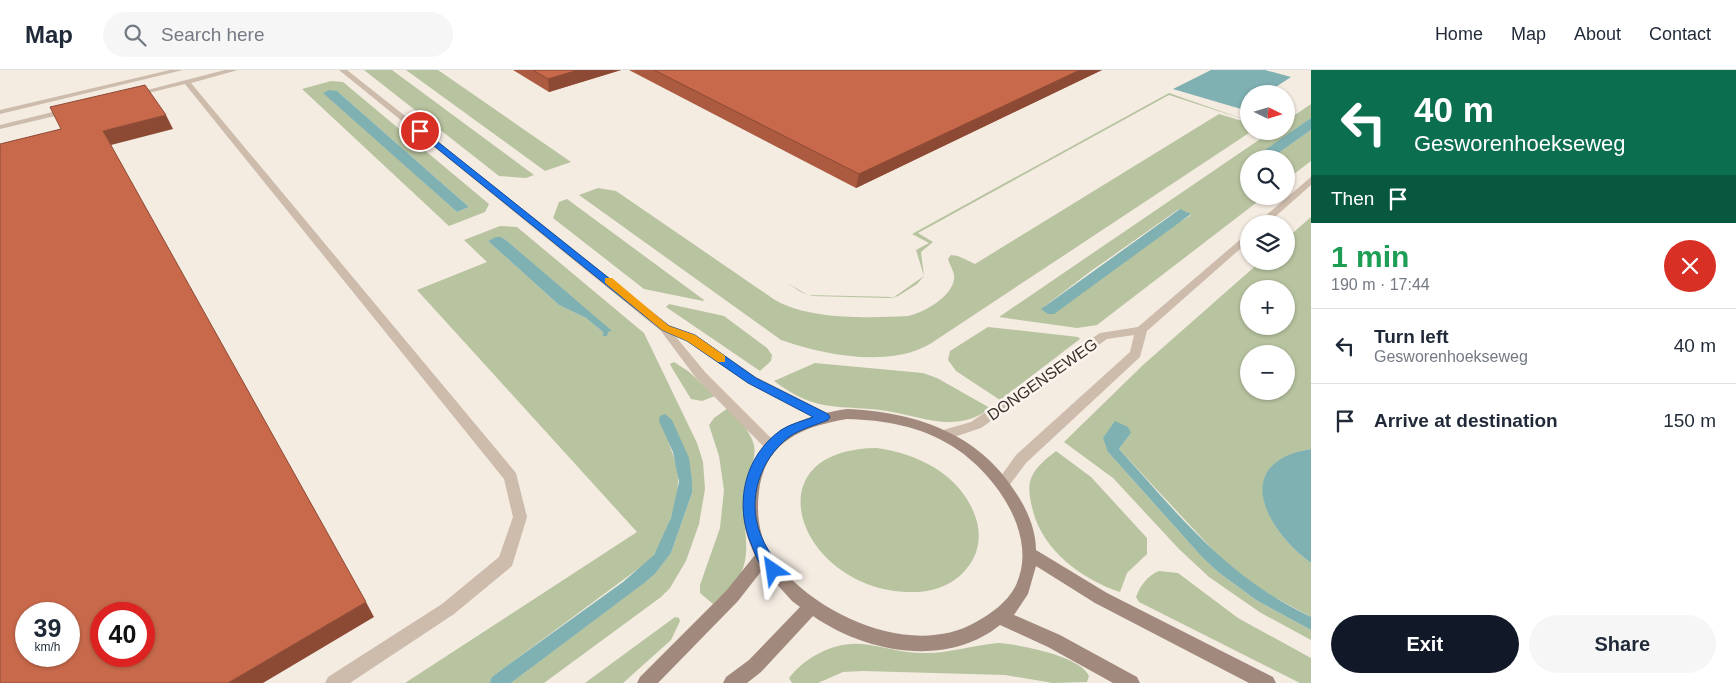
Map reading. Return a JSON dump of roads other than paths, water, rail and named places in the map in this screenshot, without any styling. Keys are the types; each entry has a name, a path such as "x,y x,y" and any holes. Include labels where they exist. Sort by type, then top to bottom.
{"street":[{"path":"0,112 183,76 234,70"},
{"path":"343,70 665,328 691,338 752,380 824,417"},
{"path":"119,98 183,76"},
{"path":"183,76 511,477 520,517 506,562 448,609 334,683"},
{"path":"0,127 82,107"},
{"path":"1272,215 1311,180"},
{"path":"1003,483 1021,459 1136,354 1141,330 1240,243"},
{"path":"665,328 675,345 723,397 772,445"},
{"name":"DONGENSEWEG","path":"945,435 976,425 1104,336 1141,330"},
{"path":"847,414 888,416 921,425 945,435 987,464 1003,483 1023,517 1030,554 1027,577 1017,598 1001,617 971,634 932,643 890,641 848,629 810,608 783,584 763,557 752,532 748,506 750,483 759,463 772,445 786,433 824,417 847,414"},
{"path":"1030,554 1101,598 1267,683"},
{"path":"646,683 732,596 763,557"},
{"path":"732,683 754,666 810,608"},
{"path":"1001,617 1054,641 1131,683"}],"water":[{"path":"1211,70 1265,70 1291,77 1279,85 1240,85 1240,109 1173,89"},
{"path":"329,90 337,91 469,207 457,212 323,93"},
{"path":"1311,118 1311,130 1283,150 1265,150 1279,140 1295,140 1295,129"},
{"path":"1180,209 1191,214 1054,314 1048,314 1041,309"},
{"path":"496,237 506,240 612,331 608,332 607,336 603,336 603,332 586,318 559,305 488,241"},
{"path":"665,414 672,420 689,458 692,481 692,493 671,553 655,574 644,583 511,683 490,683 491,678 497,673 623,582 654,555 671,518 679,482 673,452 659,421 660,416"},
{"path":"1115,421 1128,427 1131,433 1119,449 1184,521 1229,564 1254,583 1281,601 1311,617 1311,630 1256,600 1218,572 1202,557 1108,452 1103,438"},
{"path":"1311,449 1311,563 1280,534 1263,499 1263,482 1270,468 1286,456"}]}
